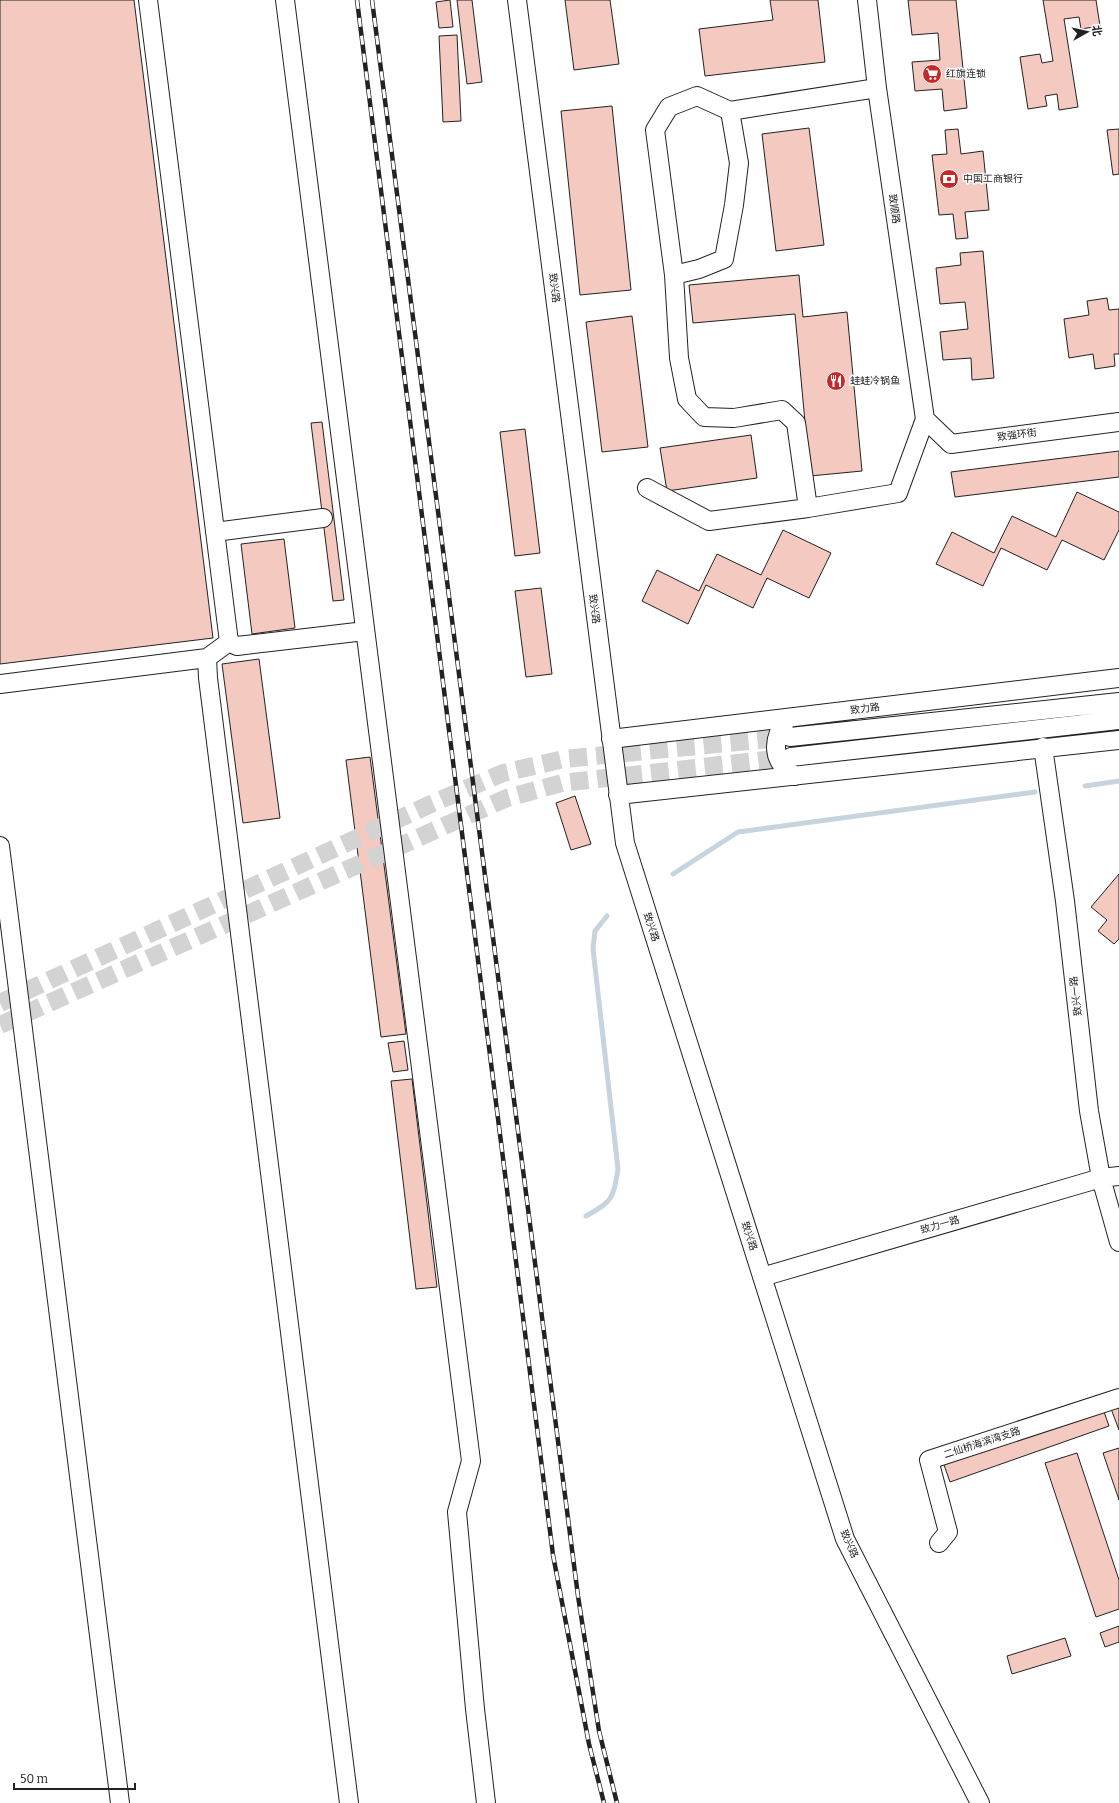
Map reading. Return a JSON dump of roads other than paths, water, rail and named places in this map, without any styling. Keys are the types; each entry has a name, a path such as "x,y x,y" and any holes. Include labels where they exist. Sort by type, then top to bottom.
{"street":[{"path":"148,0 229,642"},
{"path":"285,0 471,1461 457,1512 482,1776 486,1803"},
{"name":"致兴路","path":"517,0 610,740 625,843 845,1539 980,1803"},
{"name":"致顺路","path":"867,0 877,88 924,419"},
{"path":"808,508 796,423 782,410 734,418 704,417 687,399 679,358 674,275 655,130 669,108 697,96 730,111 877,88"},
{"path":"674,275 699,269 724,259 734,205 739,163 730,111"},
{"path":"647,488 709,520 808,508 898,493 924,419"},
{"name":"致强环街","path":"924,419 951,444 1119,422"},
{"path":"215,532 323,518"},
{"path":"229,642 237,646 365,631"},
{"path":"0,684 207,658 229,642"},
{"path":"207,658 208,678 349,1803"},
{"name":"致力路","path":"610,740 1119,678"},
{"name":"致力路","path":"790,737 1119,702"},
{"path":"788,718 781,727 777,736 776,749 779,763 785,770 795,776"},
{"path":"791,758 1119,720"},
{"path":"618,795 1043,747 1119,740"},
{"name":"致兴一路","path":"1043,747 1065,901 1089,1111 1101,1178 1119,1242"},
{"path":"0,846 120,1803"},
{"name":"致力一路","path":"762,1277 1101,1178 1119,1176"},
{"name":"二仙桥海滨湾支路","path":"939,1542 948,1532 929,1460 1119,1398"},
{"path":"472,1803 482,1776"}],"waterway":[{"path":"1085,786 1119,781"},
{"path":"673,874 738,832 1035,792"},
{"path":"586,1216 602,1207 610,1198 615,1187 618,1169 593,949 595,931 607,916"}],"tunnel":[{"path":"0,1003 431,804 503,773 564,759 790,737"},
{"path":"0,1025 507,798 562,783 791,757"}],"railway":[{"path":"357,0 553,1555 589,1744 604,1803"},
{"path":"372,0 578,1596 599,1731 617,1803"}],"place":[{"name":"红旗连锁","path":"932,74"},
{"name":"中国工商银行","path":"949,179"},
{"name":"蛙蛙冷锅鱼","path":"836,381"}]}
